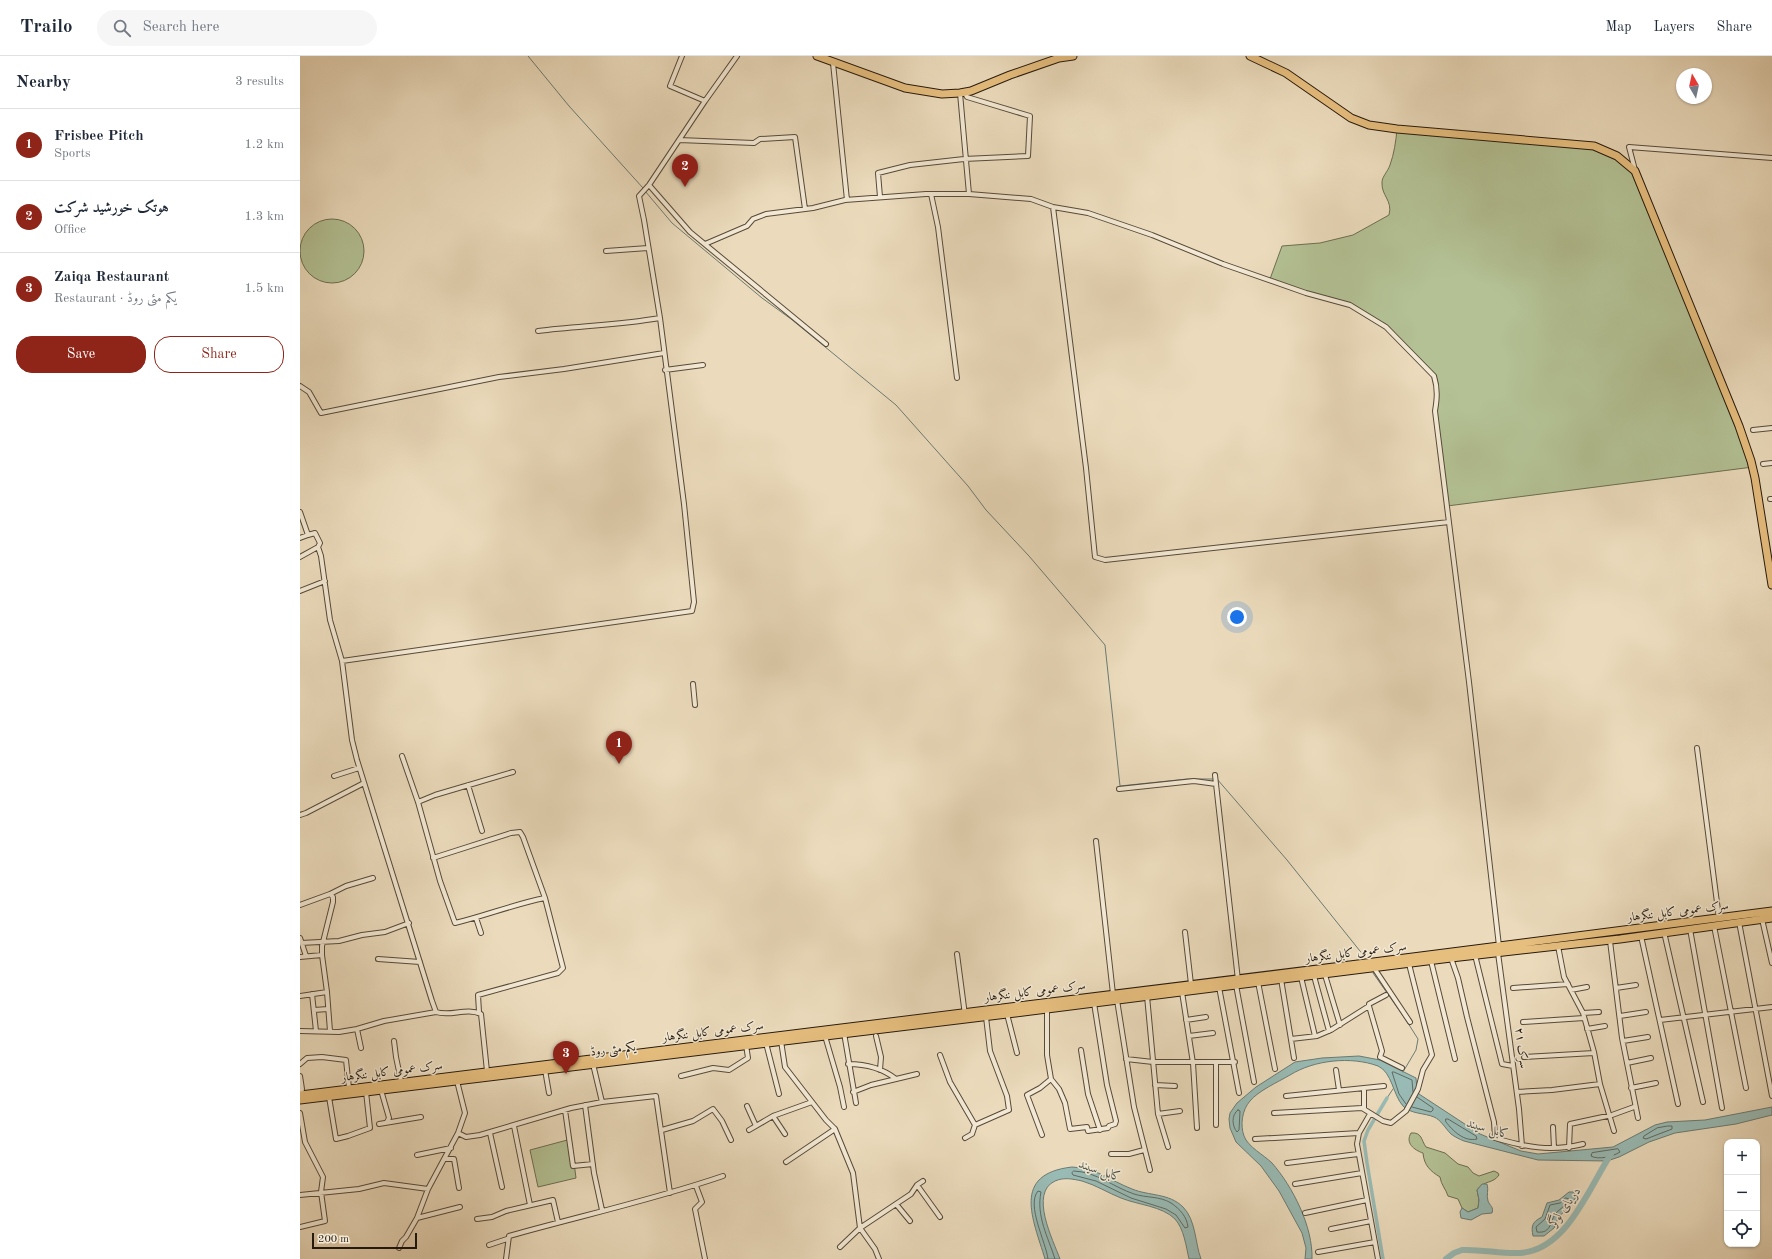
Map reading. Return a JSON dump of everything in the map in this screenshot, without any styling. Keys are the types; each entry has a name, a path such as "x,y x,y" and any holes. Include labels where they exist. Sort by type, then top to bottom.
{"highway":[{"path":"817,56 905,88 942,94 962,93 1017,72 1059,58 1073,56"},
{"path":"1250,56 1286,73 1351,118 1369,124 1397,129 1594,146 1617,156 1635,171 1752,461 1772,585"},
{"name":"سرک عمومی کابل ننگرهار","path":"300,1096 401,1081 489,1074 965,1016 1115,997 1192,984 1281,980 1431,962 1499,951 1610,941 1690,929 1772,911"},
{"name":"سرک عمومی کابل ننگرهار","path":"667,1054 844,1033 965,1016 986,1017 1094,1003 1115,997 1147,996 1182,992 1237,983 1718,923 1772,918"},
{"name":"یکم مئی روڈ","path":"489,1074 545,1070 667,1054"},
{"name":"سرک عمومی کابل ننگرهار","path":"300,1096 329,1097 457,1081 489,1074"}],"street":[{"path":"682,56 670,86 705,101"},
{"path":"342,661 692,611 694,602 685,511 665,370 660,318 639,196 649,185 705,101 738,56"},
{"path":"833,63 847,200"},
{"path":"880,197 878,173 910,165 964,159 1028,156 1030,116 967,97 962,93"},
{"path":"962,93 964,159 969,194"},
{"path":"679,140 754,143 760,139 795,137 805,209"},
{"path":"1635,171 1629,147 1772,158"},
{"path":"649,185 690,232 826,344"},
{"path":"930,194 938,227 957,378"},
{"name":"سرک ۲۱","path":"705,244 747,226 753,219 766,214 805,209 847,200 930,194 969,194 1031,199 1052,207 1088,213 1152,235 1223,264 1306,293 1350,305 1386,327 1434,376 1438,398 1435,411 1522,1146"},
{"path":"1052,207 1086,468 1095,557 1105,560 1449,522"},
{"path":"606,251 648,248"},
{"path":"538,331 574,327 621,325 660,318"},
{"path":"300,386 309,392 321,413 499,377 564,369 664,353"},
{"path":"665,370 703,364"},
{"path":"1754,430 1772,428"},
{"path":"1763,464 1772,463"},
{"path":"300,512 308,535"},
{"path":"300,538 315,533 320,543 318,547 321,556 330,620 342,661 352,740 359,768 436,1012"},
{"path":"300,557 318,547"},
{"path":"300,591 324,581"},
{"path":"692,684 695,705"},
{"path":"1697,748 1718,923 1731,1012 1746,1088"},
{"path":"402,756 418,802 433,858 455,923 476,918 520,903 544,898"},
{"path":"334,776 359,768"},
{"path":"418,802 513,772"},
{"path":"1215,775 1237,983 1254,1082"},
{"path":"1118,789 1194,781 1216,784"},
{"path":"300,815 364,783"},
{"path":"468,786 482,830"},
{"path":"433,858 511,833 520,832 544,898 564,968 558,973 478,995 479,1012 482,1014 489,1074"},
{"path":"1096,842 1115,997 1134,1107 1150,1170"},
{"path":"300,905 330,894 338,889 373,878"},
{"path":"330,894 333,902 323,943 322,955 330,1031"},
{"path":"476,918 481,933"},
{"path":"1762,919 1772,963"},
{"path":"1739,922 1772,1096"},
{"path":"301,943 339,941 362,935 385,932 408,923"},
{"path":"1690,929 1722,1108"},
{"path":"1185,932 1192,984"},
{"path":"1664,932 1682,1017 1703,1102"},
{"path":"1641,936 1678,1104"},
{"path":"300,938 306,956"},
{"path":"1610,941 1622,1042 1634,1106 1638,1118"},
{"path":"1558,946 1563,972 1584,1018 1594,1053 1600,1084 1614,1132"},
{"path":"957,954 965,1016"},
{"path":"300,957 322,955"},
{"path":"1475,955 1502,1064 1513,1066"},
{"path":"1450,958 1458,978 1494,1122 1495,1138 1522,1146 1569,1148 1583,1144"},
{"path":"378,959 420,962"},
{"path":"1431,962 1455,1058"},
{"path":"1274,1112 1364,1108 1374,1116 1387,1123 1391,1123 1406,1111 1418,1089 1423,1070 1432,1055 1410,964"},
{"path":"1374,968 1410,1022"},
{"path":"1324,974 1340,1025"},
{"path":"1314,976 1329,1031"},
{"path":"1301,977 1315,1036"},
{"path":"1281,980 1294,1058"},
{"path":"1258,982 1275,1069"},
{"path":"1513,988 1568,984"},
{"path":"1616,988 1636,985"},
{"path":"1219,987 1235,1062 1239,1092"},
{"path":"1571,990 1587,987"},
{"path":"300,996 327,992"},
{"path":"1182,992 1193,1063 1197,1128"},
{"path":"312,994 316,1031"},
{"path":"1291,1039 1315,1036 1329,1031 1386,995"},
{"path":"1147,996 1158,1114 1168,1147"},
{"path":"1047,1009 1047,1055 1050,1079 1059,1089 1065,1103 1070,1129 1087,1127 1088,1131 1100,1130 1108,1128 1109,1126 1115,1124 1116,1121 1107,1085 1094,1003"},
{"path":"1369,1006 1382,1050 1380,1057 1402,1068"},
{"path":"1660,1020 1772,1006"},
{"path":"314,1010 328,1009"},
{"path":"300,1031 357,1029 384,1021 436,1012 442,1014 474,1010 479,1012"},
{"path":"1582,1013 1599,1012"},
{"path":"1620,1016 1646,1012"},
{"path":"1007,1014 1017,1053"},
{"path":"965,1138 972,1134 975,1125 1009,1110 1007,1096 990,1051 986,1017"},
{"path":"1186,1020 1206,1017"},
{"path":"1523,1022 1584,1018"},
{"path":"1587,1029 1605,1026"},
{"path":"357,1029 361,1048"},
{"path":"844,1033 848,1064 856,1103"},
{"path":"1189,1036 1213,1033"},
{"path":"825,1035 840,1087 844,1108"},
{"path":"876,1036 880,1057 880,1070"},
{"path":"1622,1042 1648,1037"},
{"path":"781,1041 785,1067 826,1120 835,1129 853,1172 860,1228 875,1249 879,1259"},
{"path":"394,1042 401,1081"},
{"path":"766,1042 779,1094"},
{"path":"682,1076 713,1068 729,1070 748,1058 746,1045"},
{"path":"1081,1050 1088,1094 1100,1130"},
{"path":"1524,1057 1594,1053"},
{"path":"940,1055 950,1082 975,1125"},
{"path":"300,1064 307,1058 322,1057 346,1060 348,1088"},
{"path":"1627,1063 1652,1058"},
{"path":"1126,1059 1153,1062 1235,1062"},
{"path":"1216,1063 1216,1125"},
{"path":"593,1064 602,1102"},
{"path":"848,1064 864,1064 880,1070 896,1079"},
{"path":"545,1070 549,1093"},
{"path":"1336,1070 1339,1090"},
{"path":"853,1092 871,1085 917,1074"},
{"path":"300,1076 302,1089 300,1096"},
{"path":"1042,1135 1027,1095 1040,1088 1050,1079"},
{"path":"399,1248 417,1218 428,1189 451,1148 465,1113 457,1081"},
{"path":"1631,1088 1656,1083"},
{"path":"1516,1092 1552,1090 1600,1084"},
{"path":"1155,1085 1175,1086"},
{"path":"1286,1096 1384,1086"},
{"path":"1364,1088 1364,1108"},
{"path":"382,1090 389,1118 387,1122"},
{"path":"329,1097 336,1139 370,1128 366,1092"},
{"path":"458,1133 466,1137 490,1133 586,1105 656,1096 670,1193"},
{"path":"749,1130 773,1116 812,1102"},
{"path":"586,1105 593,1164 602,1210"},
{"path":"747,1106 756,1126"},
{"path":"1569,1148 1570,1124 1609,1116 1634,1106"},
{"path":"662,1130 693,1121 713,1108 722,1121 731,1140"},
{"path":"565,1110 573,1166 593,1164"},
{"path":"1158,1114 1180,1111"},
{"path":"300,1113 305,1142 323,1176 321,1192 325,1221 300,1227"},
{"path":"773,1116 784,1134"},
{"path":"1374,1116 1359,1133 1357,1144 1378,1259"},
{"path":"378,1124 421,1117"},
{"path":"514,1126 530,1204"},
{"path":"1553,1127 1554,1148"},
{"path":"786,1162 835,1129"},
{"path":"490,1133 502,1187"},
{"path":"1255,1139 1359,1133"},
{"path":"417,1155 451,1148"},
{"path":"1110,1154 1129,1154 1144,1150"},
{"path":"1287,1163 1358,1154"},
{"path":"445,1159 454,1159 459,1188"},
{"path":"1295,1184 1362,1173"},
{"path":"489,1245 507,1239 509,1236 696,1186 724,1176"},
{"path":"840,1247 860,1228 911,1194 917,1185 923,1181"},
{"path":"300,1195 346,1190 384,1183 428,1189"},
{"path":"917,1185 940,1217"},
{"path":"696,1186 702,1202 695,1208 706,1259"},
{"path":"477,1220 492,1217 530,1204 553,1200 558,1222"},
{"path":"1304,1213 1368,1200"},
{"path":"896,1204 910,1221"},
{"path":"417,1218 460,1207"},
{"path":"1331,1229 1371,1221"},
{"path":"506,1259 507,1239"},
{"path":"1318,1252 1375,1242"}],"green space":[{"path":"1397,129 1594,146 1635,171 1753,467 1447,506 1435,411 1438,398 1434,376 1386,327 1350,305 1325,299 1270,279 1282,246 1320,243 1353,235 1389,215 1389,205 1383,191 1382,182 1389,167 1395,147"},
{"path":"332,219 350,225 358,233 364,251 358,269 350,277 332,283 314,277 306,269 300,251 306,233 314,225"},
{"path":"1411,1133 1419,1135 1426,1147 1445,1153 1458,1164 1468,1167 1473,1173 1479,1176 1494,1171 1498,1173 1499,1175 1497,1178 1483,1185 1477,1190 1479,1200 1478,1208 1468,1212 1462,1208 1458,1199 1448,1196 1440,1177 1430,1170 1426,1164 1423,1153 1411,1146 1409,1137"},
{"path":"571,1139 576,1178 538,1187 530,1150"}],"water":[{"path":"1359,1056 1380,1060 1416,1078 1417,1091 1419,1094 1480,1134 1521,1151 1538,1154 1613,1147 1655,1125 1667,1122 1705,1120 1772,1107 1772,1115 1736,1124 1675,1133 1649,1142 1619,1157 1607,1161 1538,1160 1464,1141 1451,1134 1436,1118 1406,1109 1397,1096 1386,1073 1378,1066 1345,1060 1310,1066 1263,1090 1254,1097 1245,1109 1242,1122 1246,1140 1272,1163 1280,1173 1294,1195 1300,1208 1309,1234 1311,1247 1312,1259 1305,1259 1306,1248 1302,1233 1279,1191 1261,1166 1236,1142 1230,1128 1230,1113 1237,1103 1256,1087 1295,1062 1322,1058"},
{"path":"1072,1167 1096,1172 1132,1189 1172,1199 1177,1202 1187,1212 1193,1225 1201,1259 1189,1259 1181,1228 1175,1219 1170,1215 1157,1208 1121,1198 1082,1181 1065,1179 1055,1181 1047,1187 1044,1196 1043,1206 1048,1229 1060,1259 1045,1259 1032,1214 1031,1201 1033,1189 1040,1179 1053,1171"},
{"path":"1482,1184 1487,1184 1487,1199 1492,1208 1492,1213 1482,1214 1471,1220 1461,1218 1460,1212 1462,1208 1468,1212 1478,1208 1479,1200 1477,1190"},
{"path":"1569,1192 1574,1192 1576,1197 1569,1208 1559,1216 1554,1228 1544,1236 1533,1236 1533,1225 1542,1217 1547,1203 1559,1200"}],"waterway":[{"path":"528,56 569,106 643,188"},
{"path":"645,191 672,223 762,298 791,319 896,405 1105,645 1120,786 1187,779 1214,779"},
{"path":"1217,779 1287,860 1364,956"},
{"path":"1373,973 1418,1039 1416,1050 1403,1072"},
{"path":"1387,1098 1393,1089"},
{"path":"1383,1259 1364,1141 1368,1130 1387,1098"},
{"name":"دریای لوگر","path":"1446,1259 1454,1253 1462,1250 1520,1253 1536,1249 1551,1241 1563,1230 1574,1216 1611,1154"}],"place":[{"name":"هوتک خورشید شرکت","path":"685,187"},
{"name":"Frisbee Pitch","path":"619,764"},
{"name":"Zaiqa Restaurant","path":"566,1074"}],"water label":[{"name":"کابل سيند","path":"1488,1129"},
{"name":"کابل سيند","path":"1100,1171"}]}
